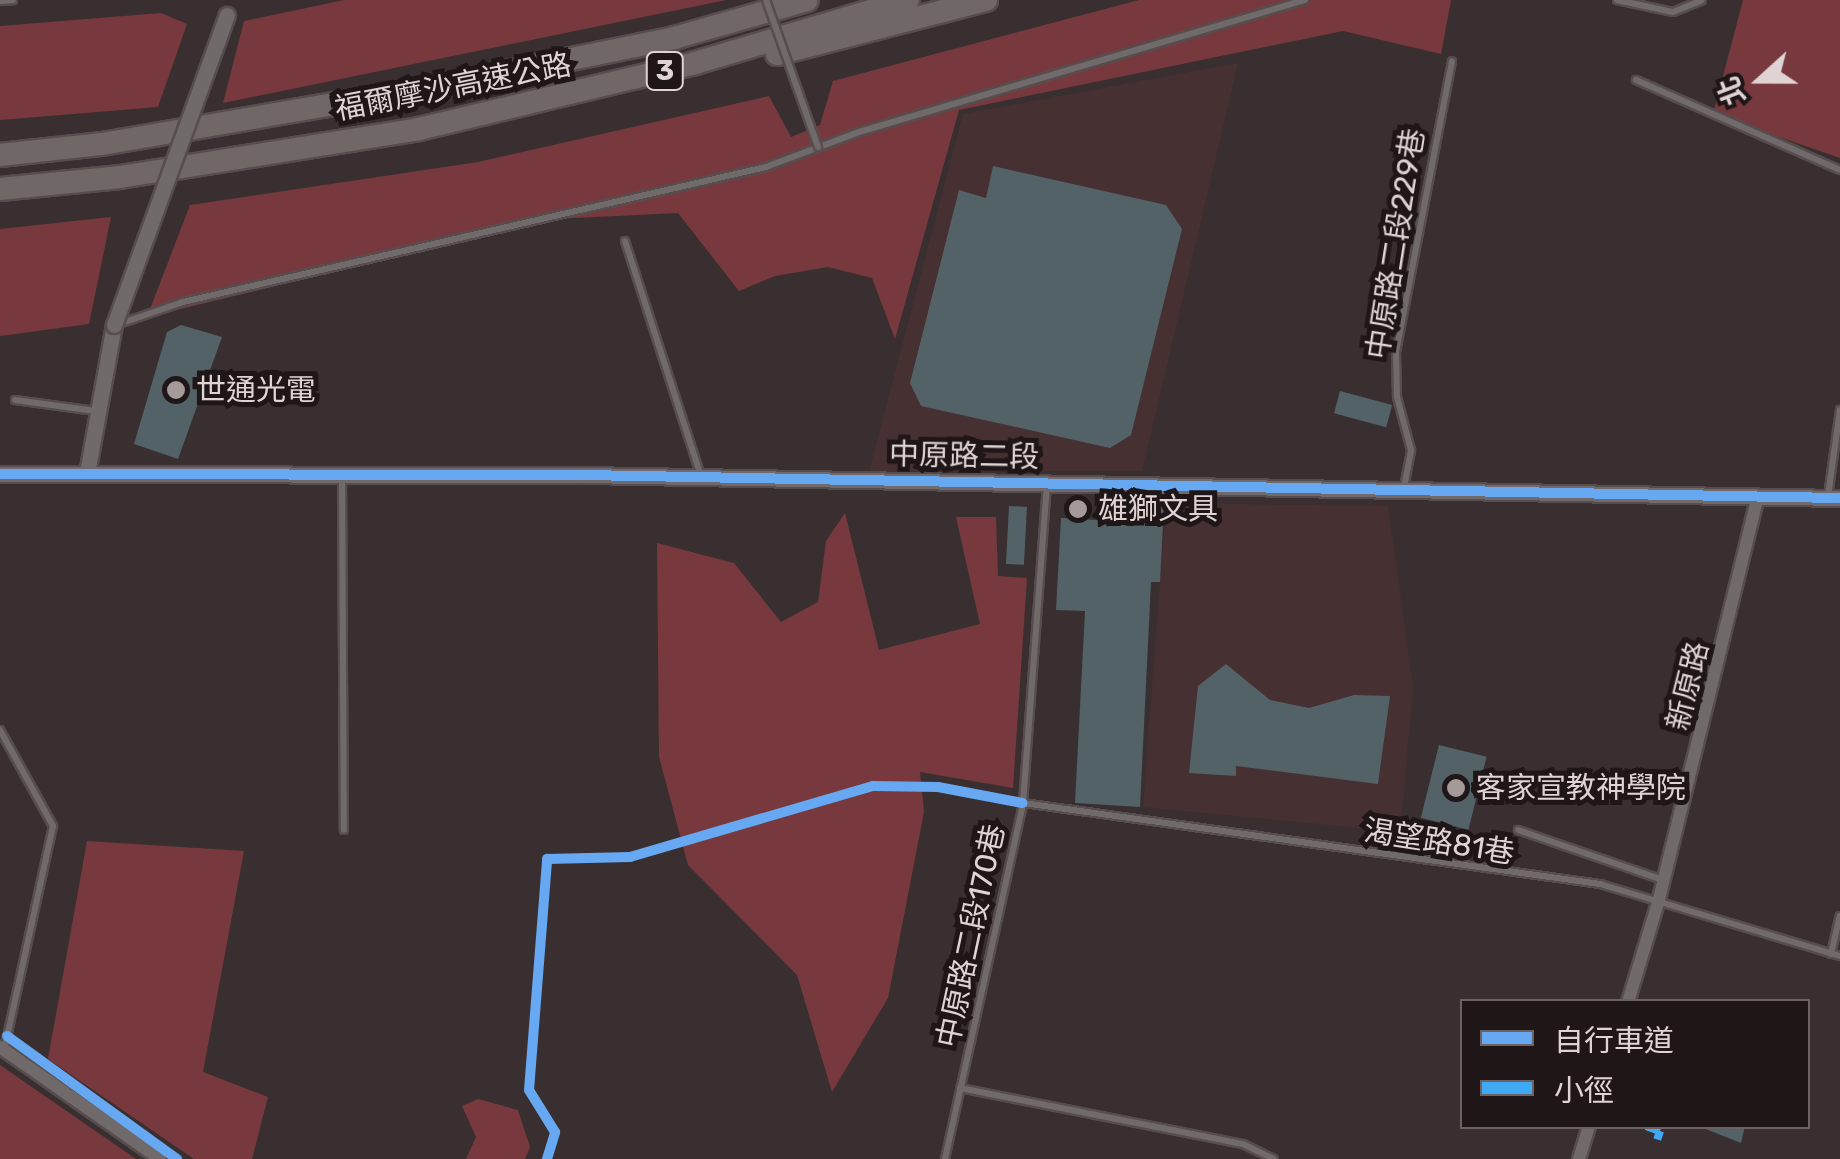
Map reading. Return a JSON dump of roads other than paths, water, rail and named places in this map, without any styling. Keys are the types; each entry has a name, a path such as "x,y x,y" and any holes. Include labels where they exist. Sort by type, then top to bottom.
{"highway":[{"name":"福爾摩沙高速公路","path":"0,155 102,144 438,86 674,38 807,0"},
{"name":"福爾摩沙高速公路","path":"0,189 120,177 419,128 577,94 908,0"},
{"path":"577,94 850,38 986,0"}],"street":[{"path":"88,472 114,325 230,8"},
{"name":"中原路二段","path":"0,474 701,477 1047,482 1402,494 1834,497"},
{"name":"新原路","path":"1629,999 1660,900 1758,496"},
{"path":"2,1049 160,1159"},
{"path":"1579,1159 1588,1129"}],"lane":[{"path":"0,2 13,0"},
{"path":"766,0 818,147"},
{"path":"114,325 183,302 766,167 860,132 1305,0"},
{"path":"1617,0 1674,12 1702,0"},
{"name":"中原路二段229巷","path":"1402,494 1411,450 1397,397 1396,352 1452,62"},
{"path":"1636,80 1840,170"},
{"path":"625,241 701,477"},
{"path":"14,400 96,411"},
{"path":"1834,497 1840,410"},
{"path":"342,474 344,830"},
{"name":"中原路二段170巷","path":"946,1159 1023,803 1047,482"},
{"path":"0,730 53,826 2,1049"},
{"name":"渴望路81巷","path":"1023,803 1600,884 1840,956"},
{"path":"1518,830 1664,881"},
{"path":"1831,954 1840,916"},
{"path":"960,1088 1243,1144 1274,1159"}],"place":[{"name":"世通光電","path":"176,390"},
{"name":"雄獅文具","path":"1078,509"},
{"name":"客家宣教神學院","path":"1456,788"}]}
